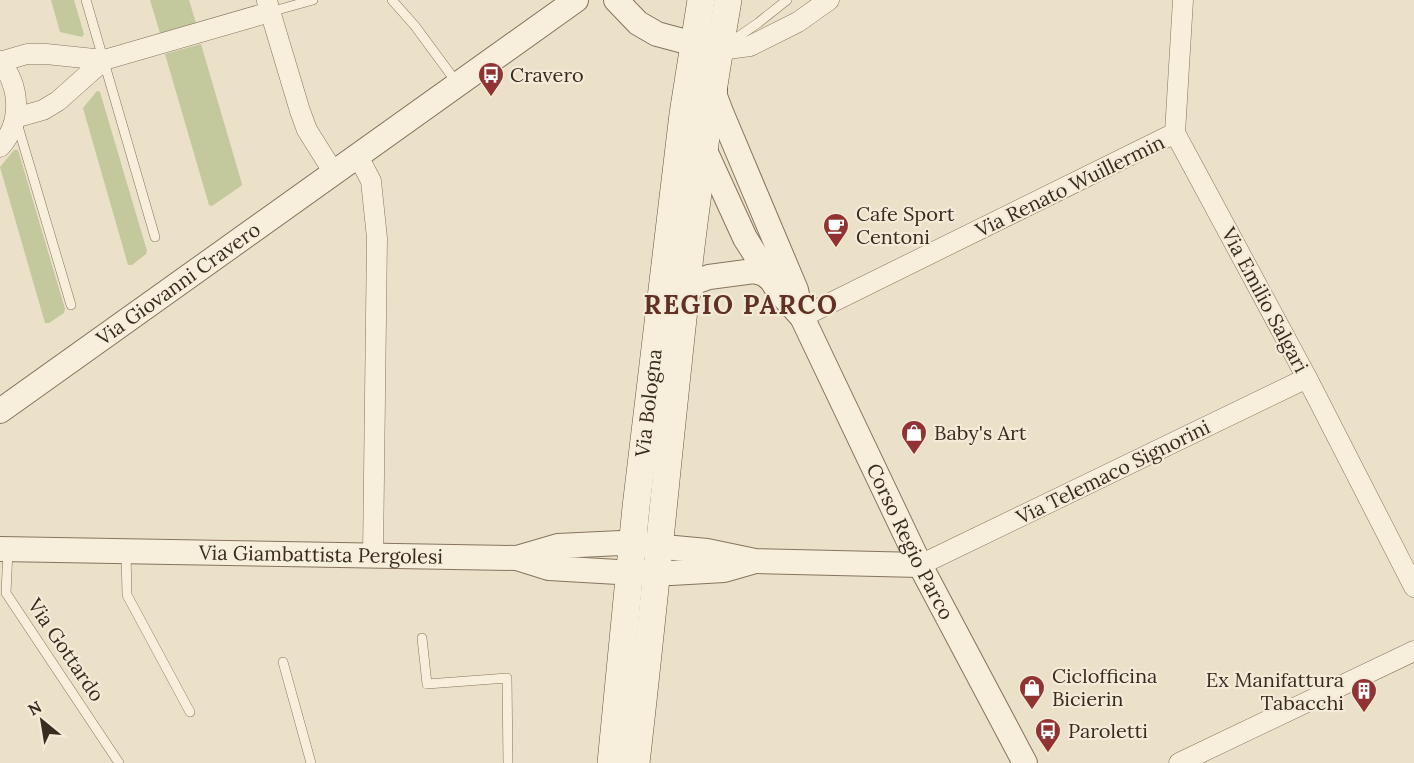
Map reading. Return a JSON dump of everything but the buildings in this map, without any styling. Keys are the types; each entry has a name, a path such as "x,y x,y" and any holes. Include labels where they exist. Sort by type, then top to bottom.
{"main road":[{"path":"701,0 707,47"},
{"path":"707,47 728,0"},
{"name":"Via Bologna","path":"636,763 687,295 714,77 707,47"},
{"name":"Via Bologna","path":"611,763 633,544 687,90 707,47"}],"street":[{"name":"Via Giovanni Cravero","path":"0,411 576,0"},
{"path":"616,0 638,22 657,34 707,47 738,49 760,42 798,22 828,0"},
{"path":"1175,133 1182,0"},
{"path":"15,118 43,110 58,101 104,60 268,6 300,111 308,130 334,173"},
{"path":"0,147 8,136 15,118 16,100 13,83 0,61 27,54 104,60"},
{"name":"Corso Regio Parco","path":"714,77 721,112 796,290 802,317 920,566 1024,763"},
{"name":"Corso Regio Parco","path":"687,90 689,112 745,238 778,292 802,317"},
{"name":"Via Renato Wuillermin","path":"802,317 1175,133"},
{"name":"Via Emilio Salgari","path":"1175,133 1307,378 1414,587"},
{"path":"357,156 371,181 377,238 373,555"},
{"path":"687,295 695,282 709,276 754,272 764,274 769,278"},
{"name":"Via Telemaco Signorini","path":"920,566 1307,378"},
{"name":"Via Giambattista Pergolesi","path":"517,558 558,546 633,544 724,553 755,561 920,566"},
{"name":"Via Giambattista Pergolesi","path":"4,550 517,558 549,568 630,573 724,570 755,561"},
{"path":"1179,763 1414,651"}],"lane":[{"path":"86,0 155,237"},
{"path":"268,6 313,0"},
{"path":"392,0 415,26 458,84"},
{"path":"707,47 758,23 787,0"},
{"path":"15,118 71,305"},
{"name":"Via Gottardo","path":"4,550 6,593 119,763"},
{"path":"126,551 127,595 190,712"},
{"path":"422,638 427,684 507,678 508,763"},
{"path":"283,662 311,763"}],"green space":[{"path":"51,0 74,0 84,34 82,37 60,32"},
{"path":"150,0 189,0 196,23 160,33"},
{"path":"201,44 242,184 212,206 209,205 165,54"},
{"path":"97,91 100,92 147,251 132,265 128,265 83,108"},
{"path":"14,150 18,150 65,309 64,313 49,323 45,323 0,167"}],"place":[{"name":"Cravero","path":"491,98"},
{"name":"Cafe Sport Centoni","path":"836,249"},
{"name":"Baby's Art","path":"914,456"},
{"name":"Ciclofficina Bicierin","path":"1032,711"},
{"name":"Ex Manifattura Tabacchi","path":"1364,714"},
{"name":"Paroletti","path":"1048,754"}],"district":[{"name":"REGIO PARCO","path":"741,305"}]}
